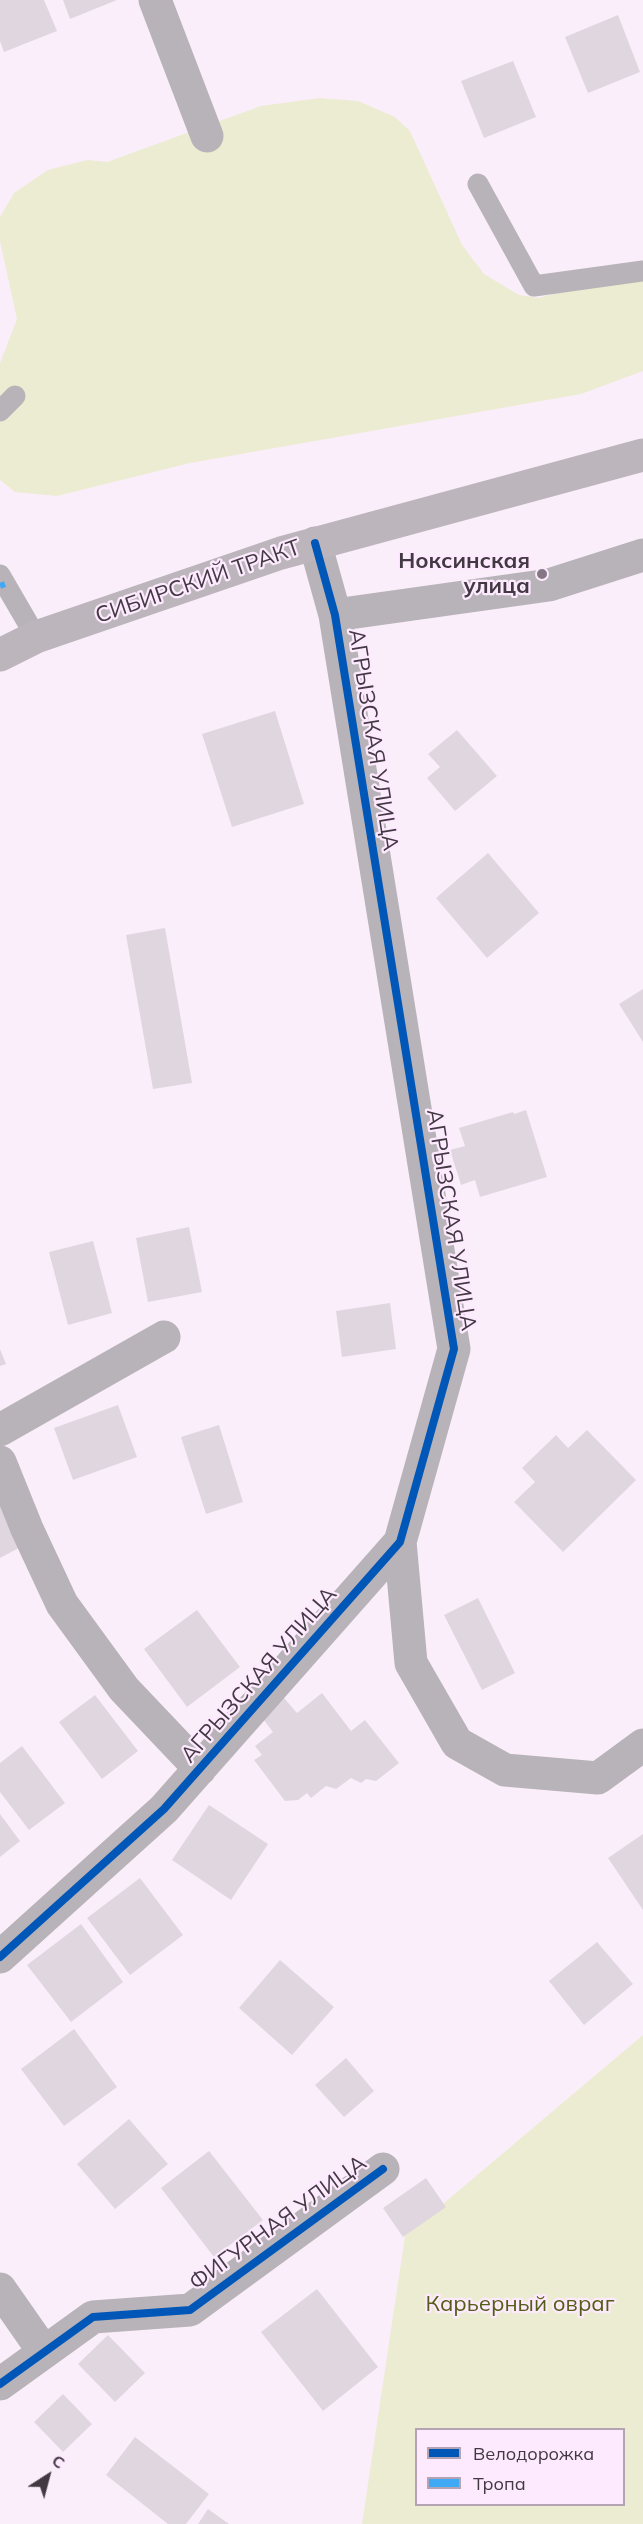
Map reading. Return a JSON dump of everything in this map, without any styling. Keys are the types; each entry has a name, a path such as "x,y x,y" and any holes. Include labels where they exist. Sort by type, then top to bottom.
{"main road":[{"name":"СИБИРСКИЙ ТРАКТ","path":"0,654 36,637 315,543 643,455"}],"street":[{"path":"155,0 207,136"},
{"name":"АГРЫЗСКАЯ УЛИЦА","path":"0,1957 164,1809 400,1542 454,1349 335,615 315,543"},
{"path":"335,615 549,585 643,555"},
{"path":"0,1430 164,1337"},
{"path":"0,1462 27,1529 62,1604 124,1689 200,1769"},
{"path":"400,1542 411,1663 457,1743 505,1770 598,1778 643,1745"},
{"name":"ФИГУРНАЯ УЛИЦА","path":"0,2384 93,2317 190,2310 383,2169"},
{"path":"0,2289 44,2352"}],"lane":[{"path":"478,184 534,286 643,271"},
{"path":"0,411 15,396"},
{"path":"0,575 36,637"}],"green space":[{"path":"320,98 358,101 395,117 410,131 462,245 484,274 519,295 539,298 627,271 643,271 643,371 581,394 190,463 57,496 15,492 0,480 0,363 17,319 0,241 0,217 14,193 48,170 87,160 107,162 261,106"},
{"name":"Карьерный овраг","path":"643,2035 643,2524 362,2524 405,2236"}],"building":[{"path":"0,0 44,0 57,31 4,52 0,41"},
{"path":"63,0 117,0 70,19"},
{"path":"618,15 640,72 588,93 565,37"},
{"path":"513,61 536,117 484,138 461,81"},
{"path":"275,711 304,804 232,827 202,734"},
{"path":"457,730 497,776 455,811 427,778 440,767 428,754"},
{"path":"488,853 539,913 487,958 436,898"},
{"path":"165,928 192,1083 153,1089 126,935"},
{"path":"643,989 643,1042 619,1004"},
{"path":"526,1110 547,1177 480,1197 475,1180 461,1185 450,1150 465,1146 459,1128"},
{"path":"189,1227 202,1292 148,1302 136,1238"},
{"path":"93,1241 112,1313 68,1325 49,1252"},
{"path":"390,1303 396,1349 342,1357 336,1311"},
{"path":"0,1349 6,1364 0,1366"},
{"path":"118,1405 137,1457 73,1480 54,1428"},
{"path":"219,1425 243,1502 206,1514 181,1437"},
{"path":"587,1430 636,1480 563,1552 514,1502 535,1482 522,1468 556,1435 568,1448"},
{"path":"0,1491 28,1543 0,1558"},
{"path":"478,1598 515,1673 482,1690 444,1615"},
{"path":"197,1610 240,1667 187,1707 144,1649"},
{"path":"278,1691 297,1713 322,1693 351,1731 365,1720 399,1763 376,1781 366,1779 361,1783 351,1778 336,1789 326,1786 311,1798 307,1793 298,1800 285,1801 254,1760 262,1755 255,1746 273,1732 257,1711"},
{"path":"95,1695 138,1751 102,1779 59,1722"},
{"path":"22,1746 65,1803 29,1830 0,1792 0,1763"},
{"path":"209,1805 268,1844 231,1900 172,1860"},
{"path":"0,1814 20,1841 0,1857"},
{"path":"643,1834 643,1910 608,1858"},
{"path":"140,1878 183,1935 130,1975 87,1918"},
{"path":"81,1924 123,1982 71,2022 27,1965"},
{"path":"597,1942 633,1984 584,2025 549,1981"},
{"path":"280,1960 334,2007 292,2055 239,2008"},
{"path":"74,2029 117,2087 64,2126 21,2069"},
{"path":"346,2058 374,2091 344,2117 315,2085"},
{"path":"129,2119 168,2164 115,2209 77,2164"},
{"path":"209,2151 263,2220 214,2257 161,2188"},
{"path":"426,2178 446,2207 403,2237 383,2208"},
{"path":"317,2289 378,2367 323,2411 261,2332"},
{"path":"108,2335 145,2373 115,2402 78,2364"},
{"path":"63,2394 92,2424 63,2452 34,2422"},
{"path":"135,2437 209,2494 186,2524 168,2524 106,2475"},
{"path":"208,2509 229,2524 198,2524"}],"marked path":[{"path":"0,586 5,584"}],"cycle path":[{"path":"0,1957 164,1809 400,1542 454,1349 335,615 315,543"},
{"path":"0,2384 93,2317 190,2310 383,2169"}],"place":[{"name":"Ноксинская улица","path":"542,574"}]}
